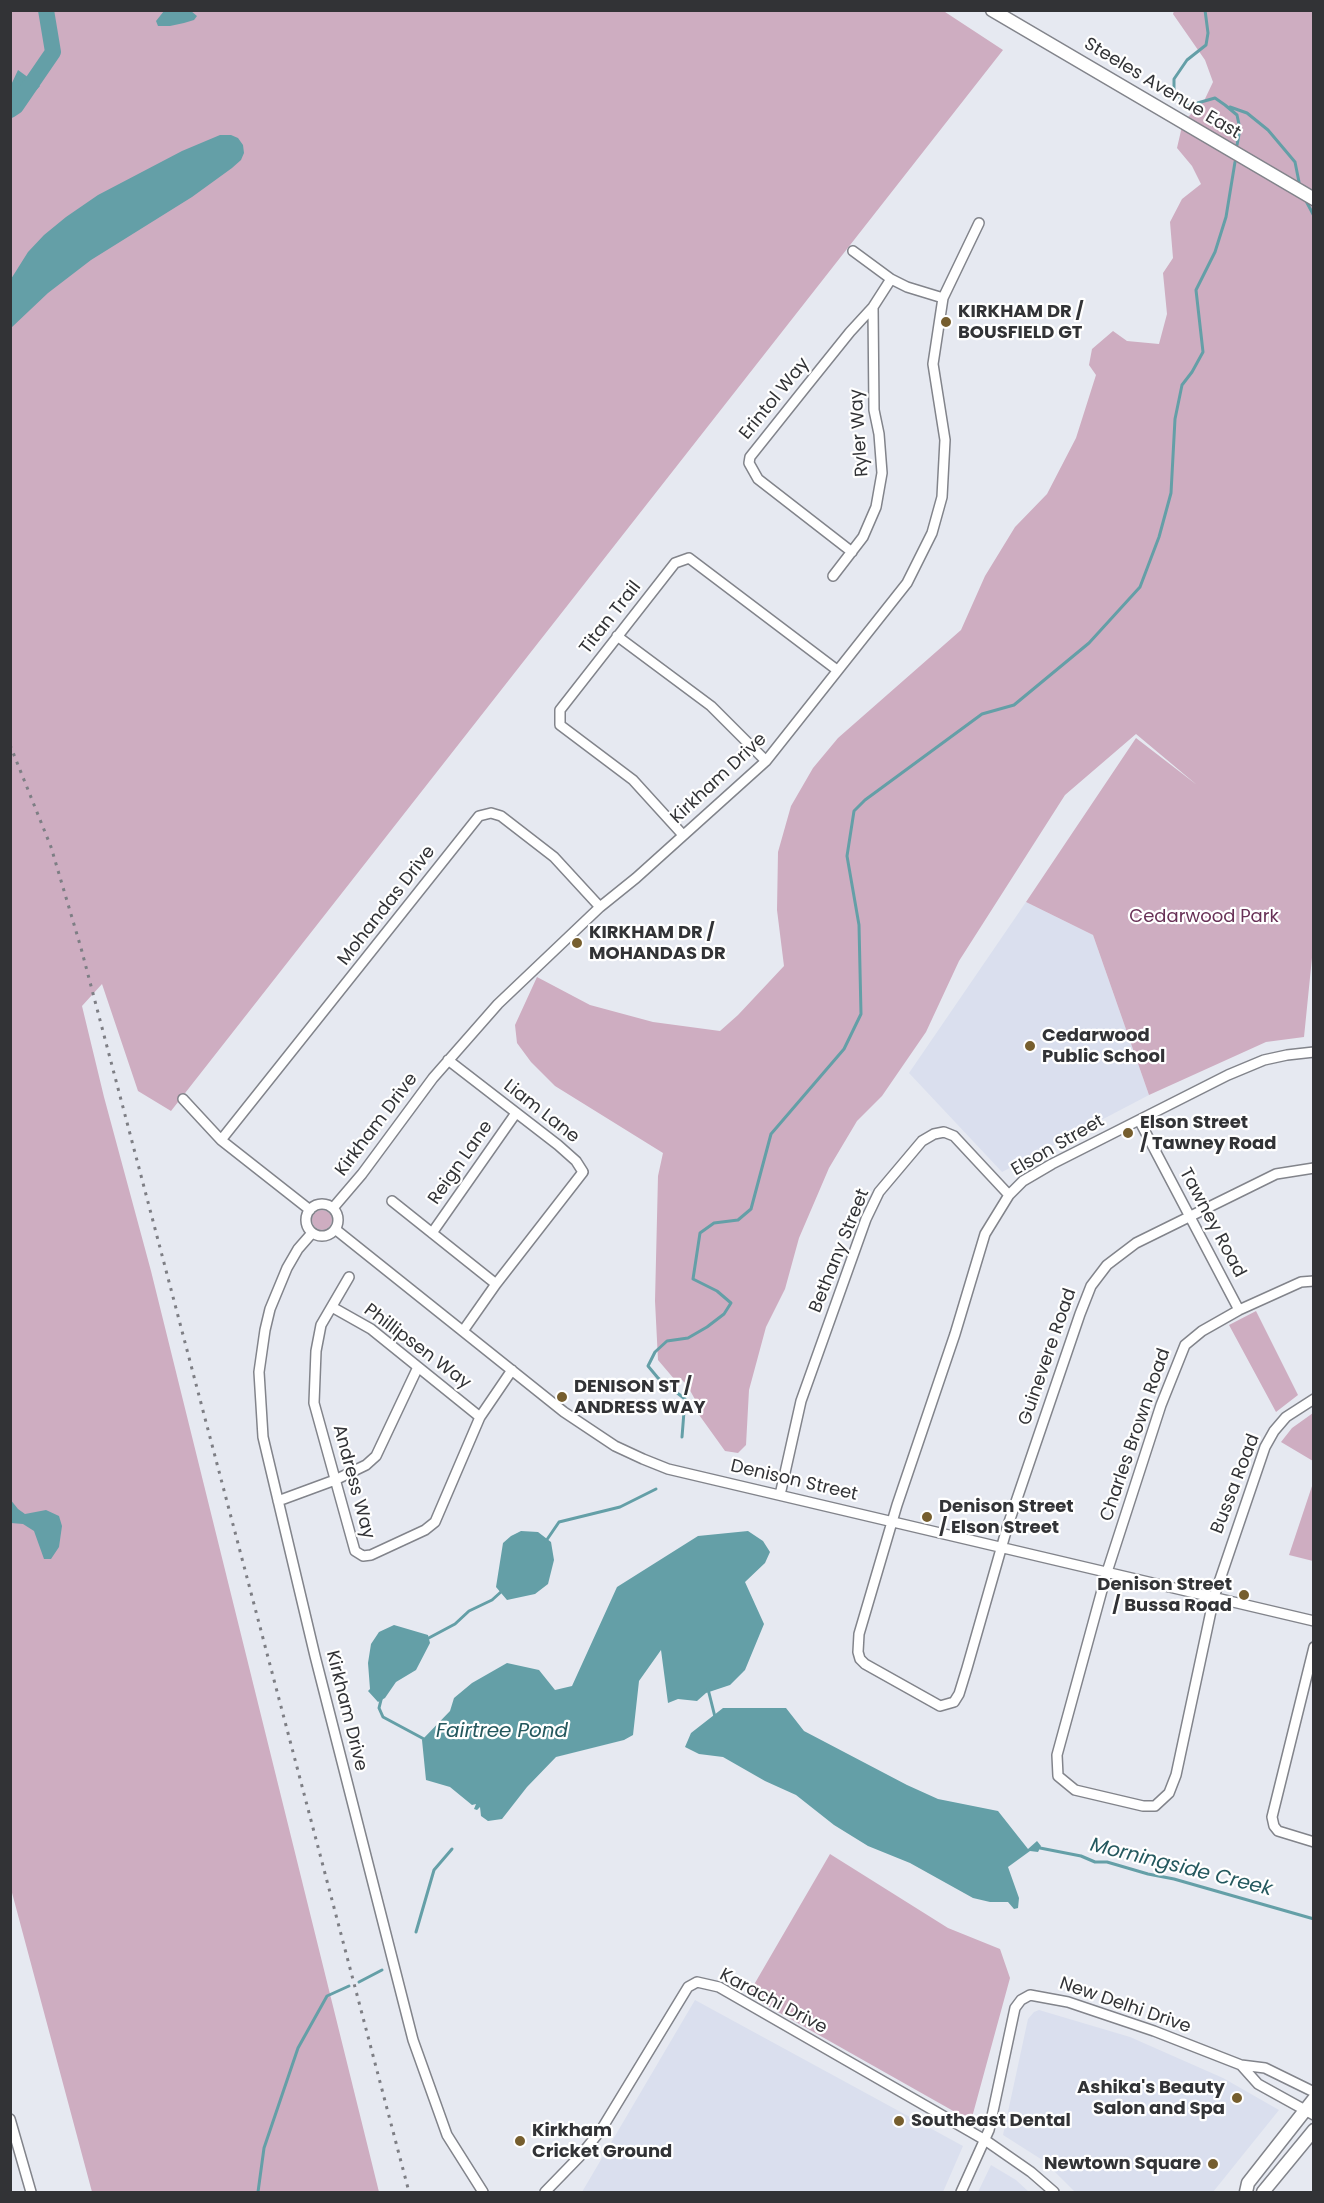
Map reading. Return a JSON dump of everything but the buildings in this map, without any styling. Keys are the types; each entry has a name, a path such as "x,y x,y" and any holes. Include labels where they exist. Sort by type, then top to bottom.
{"main road":[{"name":"Steeles Avenue East","path":"992,10 1314,199"},
{"path":"1246,2193 1248,2183 1309,2112 1314,2099"},
{"path":"1263,2193 1314,2130"}],"street":[{"name":"Kirkham Drive","path":"333,1208 362,1174 448,1060 498,1004 600,908 766,761 907,583 932,533 942,497 945,440 933,364 943,298 980,223"},
{"path":"853,252 891,279 943,298"},
{"path":"873,307 891,279"},
{"name":"Erintol Way","path":"852,552 758,479 749,463 750,457 850,332 873,307"},
{"name":"Ryler Way","path":"833,576 863,537 876,507 882,473 879,434 874,410 873,307"},
{"name":"Titan Trail","path":"683,835 633,780 560,724 560,710 675,563 689,558 837,670"},
{"path":"617,636 711,706 766,761"},
{"name":"Mohandas Drive","path":"222,1140 479,816 491,813 501,816 554,857 600,908"},
{"name":"Elson Street","path":"1001,1547 959,1694 954,1702 940,1706 865,1665 858,1652 859,1634 892,1521 955,1334 984,1234 1009,1196 1023,1181 1052,1164 1243,1068 1287,1055 1314,1052"},
{"name":"Liam Lane","path":"448,1060 558,1145 576,1161 583,1172 496,1284"},
{"path":"183,1099 222,1140 310,1210"},
{"name":"Reign Lane","path":"432,1233 516,1113"},
{"name":"Tawney Road","path":"1139,1120 1239,1310"},
{"name":"Bethany Street","path":"780,1495 801,1401 866,1219 879,1192 922,1141 934,1134 944,1132 954,1136 1009,1196"},
{"name":"Guinevere Road","path":"1001,1547 1080,1314 1091,1286 1107,1265 1136,1242 1252,1184 1276,1174 1314,1168"},
{"path":"392,1201 496,1284 463,1331"},
{"path":"318,1204 333,1208 338,1218 335,1229 328,1235 312,1233 306,1219 310,1210 318,1204"},
{"name":"Denison Street","path":"335,1229 591,1431 643,1459 668,1469 1314,1621"},
{"name":"Kirkham Drive","path":"312,1233 298,1249 282,1278 270,1309 261,1351 259,1394 262,1426 315,1656 413,2040 447,2136 483,2193"},
{"name":"Andress Way","path":"349,1277 321,1325 316,1351 315,1402 354,1551 363,1556 371,1555 425,1530 435,1522 480,1417 512,1370"},
{"name":"Charles Brown Road","path":"1214,1597 1176,1775 1169,1793 1155,1806 1143,1806 1074,1790 1058,1776 1057,1755 1107,1572 1161,1405 1185,1345 1202,1331 1239,1310 1301,1282 1314,1281"},
{"name":"Phillipsen Way","path":"332,1307 371,1329 480,1417"},
{"path":"278,1501 334,1480 366,1465 376,1456 418,1367"},
{"name":"Bussa Road","path":"1214,1597 1269,1439 1286,1417 1301,1405 1314,1400"},
{"path":"1314,1647 1272,1817 1278,1831 1314,1842"},
{"name":"Karachi Drive","path":"545,2193 610,2118 688,1987 696,1982 719,1988 985,2140 1031,2172 1054,2193"},
{"name":"New Delhi Drive","path":"961,2193 985,2140 1013,2015 1021,2000 1030,1995 1068,2002 1154,2031 1241,2065 1266,2068 1314,2092"},
{"name":"New Delhi Drive","path":"1241,2065 1258,2084 1309,2112"},
{"path":"10,2119 31,2193"}],"shaded area":[{"name":"Cedarwood Public School","path":"1026,902 1093,935 1149,1095 1002,1172 909,1073"},
{"path":"695,2000 963,2146 943,2192 582,2192"},
{"path":"1039,2010 1130,2037 1223,2078 1279,2110 1213,2192 1075,2192 1044,2161 1003,2135 1028,2019"},
{"path":"991,2165 1016,2180 1029,2192 978,2192"}],"green space":[{"path":"942,10 1003,50 171,1111 138,1091 102,984 82,1006 151,1271 379,2192 92,2192 11,1889 10,11"},
{"name":"Cedarwood Park","path":"1174,11 1313,11 1314,938 1304,1037 1266,1042 1149,1095 1093,935 1026,902 1136,738 1197,785 1136,734 1065,795 959,961 926,1032 882,1096 857,1121 829,1168 799,1238 785,1289 766,1327 749,1390 746,1445 738,1453 725,1451 697,1412 697,1403 687,1385 682,1380 675,1380 658,1360 655,1301 658,1176 663,1153 555,1086 531,1062 517,1043 515,1025 537,977 590,1005 653,1022 720,1031 784,966 777,910 778,852 791,806 813,768 838,738 961,630 985,576 1015,527 1047,494 1076,438 1096,375 1089,365 1092,349 1113,331 1127,341 1159,344 1167,314 1163,273 1173,258 1170,222 1182,199 1201,184 1192,166 1177,148 1183,122 1204,101 1213,82 1205,60 1173,14"},
{"path":"322,1210 329,1213 332,1220 329,1227 322,1230 315,1227 312,1220 315,1213"},
{"path":"1256,1311 1298,1395 1276,1412 1229,1325"},
{"path":"1313,1413 1313,1461 1281,1442 1292,1428"},
{"path":"1313,1483 1314,1561 1289,1555"},
{"path":"830,1854 948,1928 1000,1949 1010,1978 971,2121 748,1995"}],"water":[{"path":"164,11 191,11 197,16 194,20 184,23 158,26 156,21"},
{"path":"18,70 40,86 11,117 11,85"},
{"path":"220,135 231,135 238,138 243,145 244,153 241,160 192,197 91,260 48,293 11,328 11,279 28,252 44,235 98,195 182,151"},
{"path":"10,1499 25,1514 46,1510 59,1516 62,1526 59,1547 51,1559 44,1559 34,1531 23,1524 11,1523"},
{"path":"521,1531 538,1532 551,1542 554,1560 548,1584 535,1594 507,1600 496,1587 503,1543"},
{"name":"Fairtree Pond","path":"748,1531 763,1541 770,1552 765,1563 745,1582 764,1624 745,1670 730,1685 706,1693 697,1701 678,1699 668,1703 661,1650 639,1681 633,1735 624,1740 556,1757 527,1787 502,1819 488,1821 481,1816 480,1807 477,1810 474,1809 476,1804 472,1805 450,1787 426,1780 422,1740 450,1711 454,1698 472,1683 507,1663 539,1670 555,1690 572,1686 617,1587 698,1536"},
{"path":"394,1625 428,1635 430,1643 416,1670 396,1682 385,1698 378,1702 368,1691 370,1689 368,1663 371,1644 379,1632"},
{"path":"723,1708 786,1708 804,1731 907,1785 938,1799 998,1811 1028,1849 1037,1841 1041,1846 1038,1852 1030,1851 1008,1867 1019,1898 1018,1908 1014,1909 1008,1902 990,1902 973,1898 910,1863 868,1846 834,1825 796,1795 765,1781 723,1757 699,1754 685,1747 691,1733"}],"waterway":[{"path":"10,110 16,106 53,52 46,10"},
{"name":"Morningside Creek","path":"1205,10 1208,33 1206,45 1187,60 1174,79 1174,91 1187,106 1215,98 1237,115 1240,129 1237,145"},
{"path":"1230,107 1247,113 1268,130 1295,162 1299,182"},
{"name":"Morningside Creek","path":"682,1437 685,1399 658,1378 648,1366 655,1352 667,1341 688,1338 707,1327 724,1314 731,1303 717,1291 693,1279 700,1233 714,1223 738,1220 751,1209 771,1134 844,1049 861,1014 859,925 847,856 854,811 865,800 982,714 1014,705 1089,643 1140,587 1159,537 1171,493 1175,419 1182,385 1203,352 1196,290 1215,252 1226,217 1235,162"},
{"path":"1305,199 1314,216"},
{"name":"Morningside Creek","path":"546,1541 559,1522 620,1507 656,1489"},
{"name":"Morningside Creek","path":"425,1640 455,1624 469,1611 492,1600 502,1591"},
{"path":"708,1689 715,1717"},
{"name":"Morningside Creek","path":"382,1696 379,1708 383,1717 424,1739"},
{"name":"Morningside Creek","path":"1040,1848 1174,1879 1314,1919"},
{"name":"Morningside Creek","path":"416,1932 434,1870 452,1849"},
{"name":"Morningside Creek","path":"359,1982 382,1970"},
{"name":"Morningside Creek","path":"258,2192 264,2148 298,2048 327,1996 349,1986"}],"railway":[{"path":"10,745 51,847 81,948 409,2192"}],"place":[{"name":"KIRKHAM DR / BOUSFIELD GT","path":"946,322"},
{"name":"KIRKHAM DR / MOHANDAS DR","path":"577,943"},
{"name":"Cedarwood Public School","path":"1030,1046"},
{"name":"Elson Street / Tawney Road","path":"1128,1133"},
{"name":"DENISON ST / ANDRESS WAY","path":"562,1397"},
{"name":"Denison Street / Elson Street","path":"927,1517"},
{"name":"Denison Street / Bussa Road","path":"1244,1595"},
{"name":"Ashika's Beauty Salon and Spa","path":"1237,2098"},
{"name":"Southeast Dental","path":"899,2121"},
{"name":"Kirkham Cricket Ground","path":"520,2141"},
{"name":"Newtown Square","path":"1213,2164"}]}
